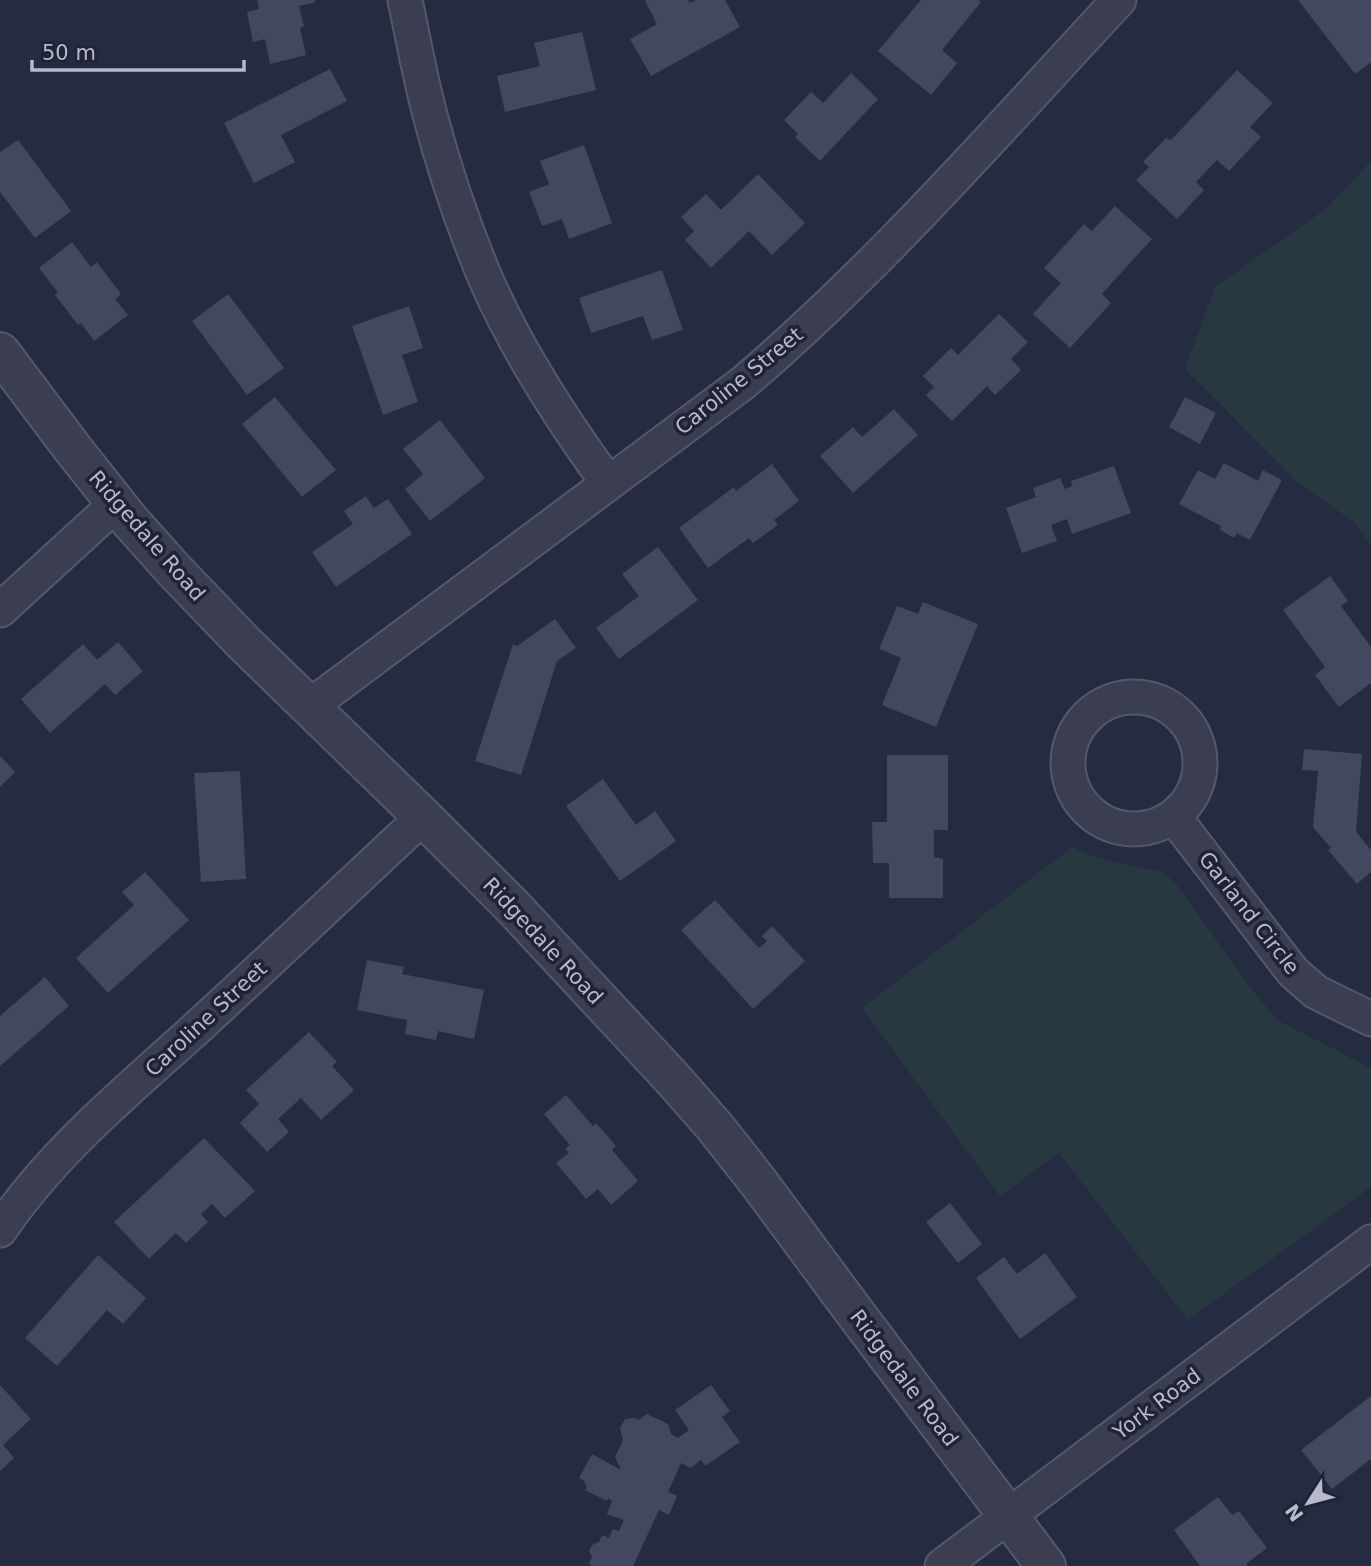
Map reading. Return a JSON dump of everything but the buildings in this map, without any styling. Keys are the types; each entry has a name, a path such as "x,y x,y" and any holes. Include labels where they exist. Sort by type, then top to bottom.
{"street":[{"path":"405,0 442,159 488,283 550,399 608,483"},
{"name":"Caroline Street","path":"310,706 743,383 789,344 859,277 933,200 1119,0"},
{"name":"Ridgedale Road","path":"0,352 116,504 164,560 244,643 514,908 715,1127 1046,1566"},
{"path":"0,610 116,504"},
{"name":"Caroline Street","path":"0,1230 41,1176 77,1137 424,817"},
{"name":"Garland Circle","path":"1174,817 1293,972 1316,992 1371,1019"},
{"name":"York Road","path":"942,1566 1371,1242"}],"shaded area":[{"path":"1371,161 1371,545 1354,522 1296,481 1185,369 1215,287 1327,208"},
{"path":"1072,847 1088,855 1163,872 1178,886 1246,982 1277,1020 1371,1068 1371,1187 1188,1320 1059,1153 1000,1196 862,1008"}]}
